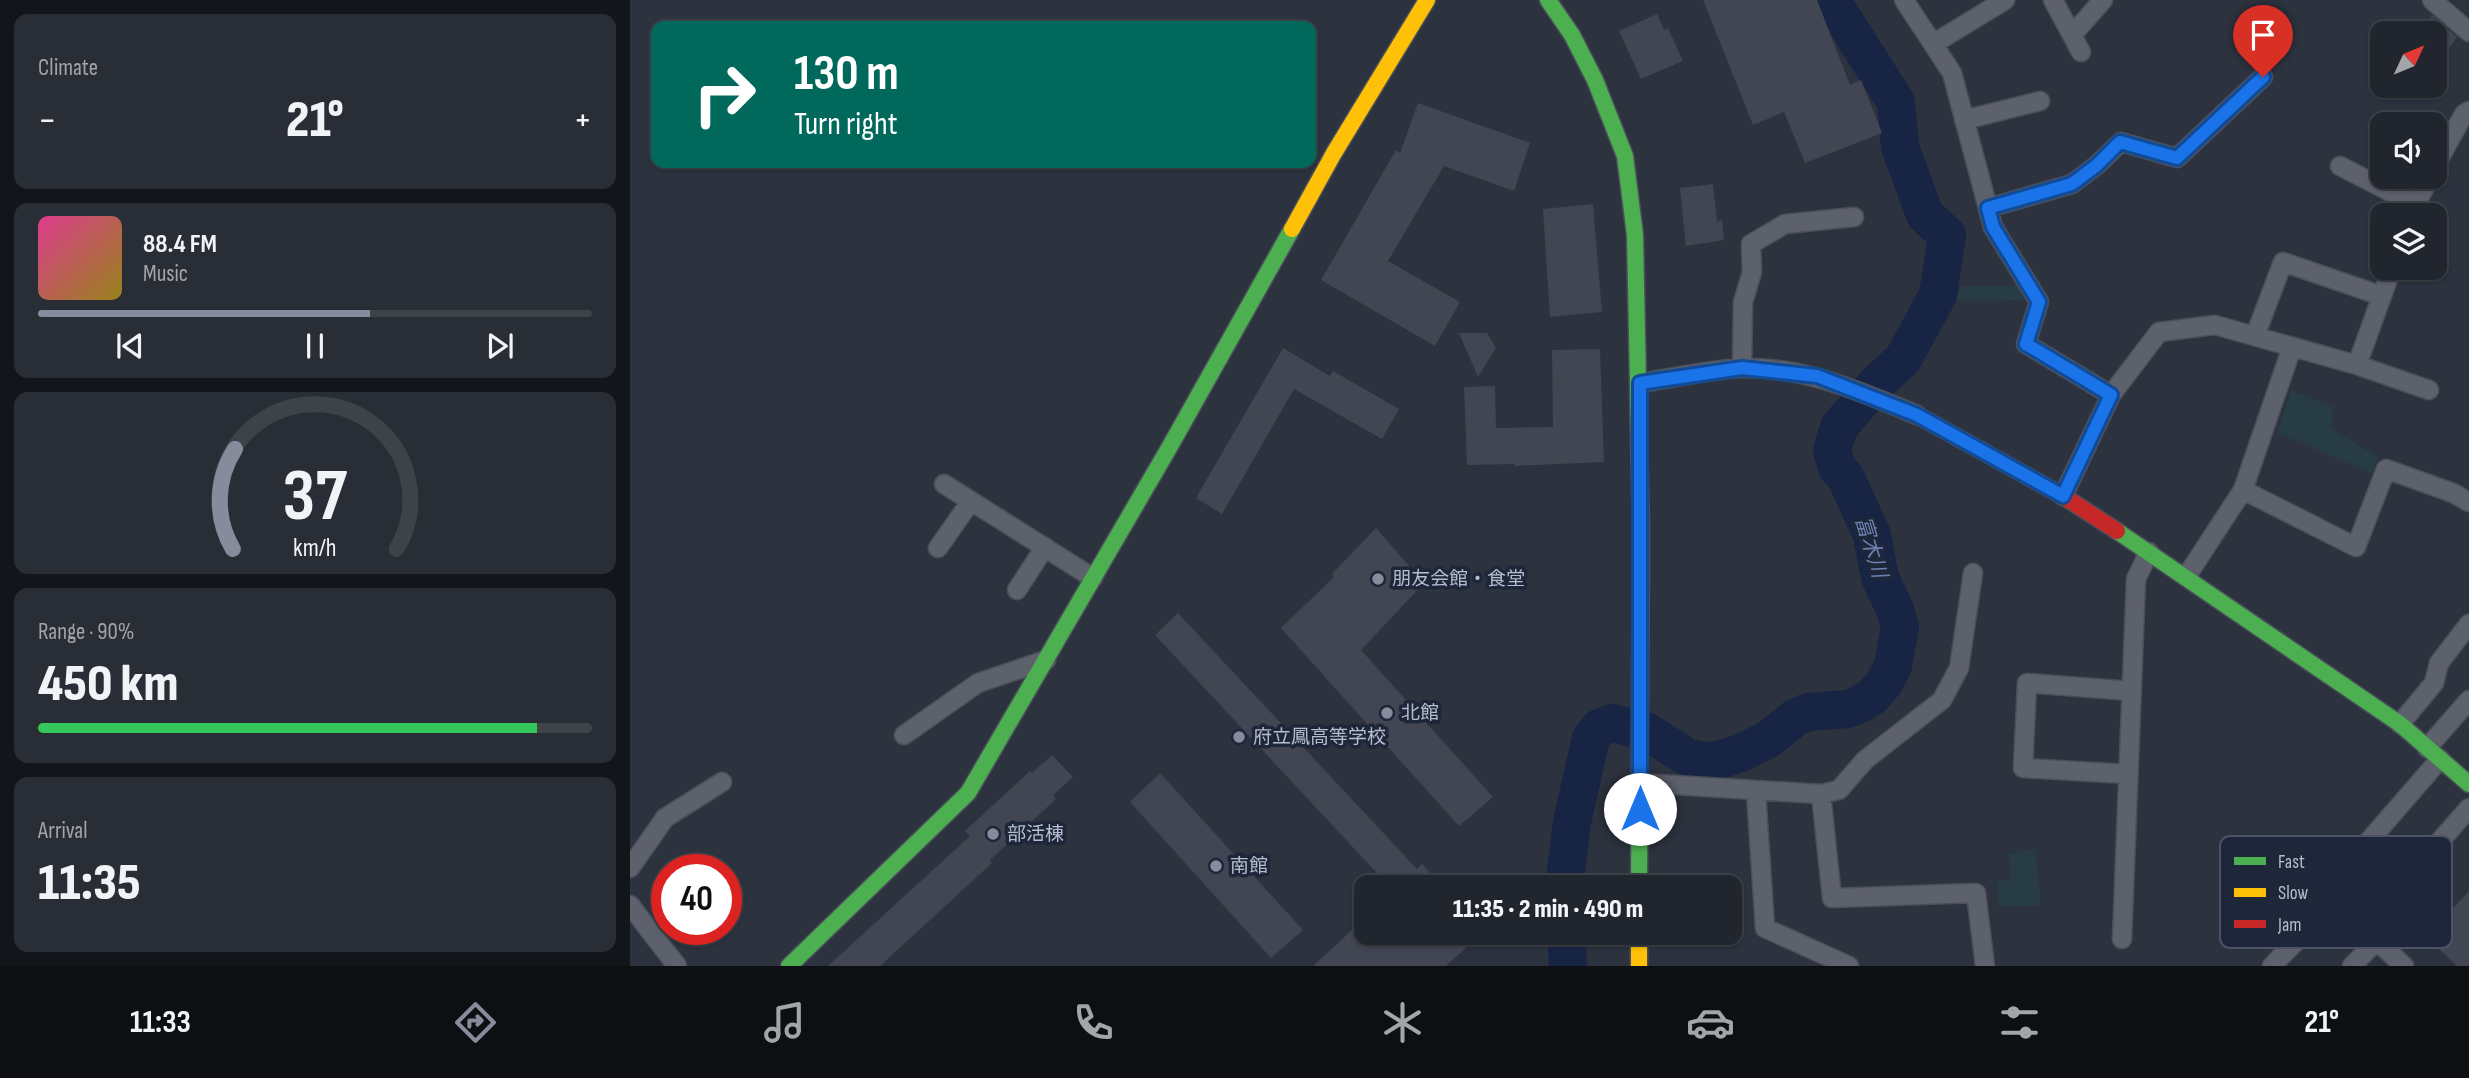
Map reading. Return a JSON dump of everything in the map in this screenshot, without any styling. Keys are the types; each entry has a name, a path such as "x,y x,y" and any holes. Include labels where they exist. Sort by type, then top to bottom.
{"street":[{"path":"789,966 968,793 1093,579 1334,153 1427,0"},
{"path":"1548,0 1572,35 1590,70 1625,156 1635,234 1640,383 1639,875"},
{"path":"1904,0 1952,73 1993,227 2039,302 2026,344 2111,395"},
{"path":"1933,44 2005,0"},
{"path":"2053,0 2081,52"},
{"path":"2072,35 2103,0"},
{"path":"2432,0 2469,32"},
{"path":"1988,208 2072,184 2097,165 2120,142 2177,158 2263,77"},
{"path":"1964,120 2040,101"},
{"path":"2447,145 2469,111"},
{"path":"2340,166 2401,203"},
{"path":"1742,368 1743,302 1752,272 1751,244 1785,224 1854,217"},
{"path":"2255,336 2283,262 2382,296"},
{"path":"2357,365 2388,280"},
{"path":"2063,496 2111,395 2159,332 2215,325 2357,365 2429,390"},
{"path":"2186,578 2243,490 2292,347"},
{"path":"1640,383 1742,368 1817,376 1917,415 2063,496 2149,552 2400,724 2469,784"},
{"path":"2243,490 2356,547 2386,469 2453,493 2469,502"},
{"path":"943,484 1093,579"},
{"path":"938,548 971,501"},
{"path":"1017,590 1045,547"},
{"path":"2122,939 2136,579 2149,552"},
{"path":"1640,783 1756,792 1821,794 1839,790 1865,760 1942,700 1959,668 1973,573"},
{"path":"2400,724 2434,683 2440,663 2469,624"},
{"path":"904,735 978,682 1046,660"},
{"path":"2128,774 2023,768 2027,683 2131,691"},
{"path":"2372,836 2434,753 2469,700"},
{"path":"630,868 665,818 722,782"},
{"path":"1756,792 1765,928 1849,966"},
{"path":"1821,794 1832,898 1976,893 1985,966"},
{"path":"2444,836 2469,808"},
{"path":"630,905 677,966"},
{"path":"1639,945 1639,966"},
{"path":"2272,966 2289,948"},
{"path":"2352,966 2370,948"},
{"path":"2385,948 2404,966"}],"shaded area":[{"path":"1962,286 2018,286 2024,300 1955,301"},
{"path":"2291,390 2334,407 2330,428 2378,457 2372,474 2277,432"},
{"path":"2035,848 2041,905 1999,907 1997,881 2011,880 2009,854"}],"building":[{"path":"1703,0 1817,0 1850,85 1861,80 1882,133 1805,163 1784,112 1753,125"},
{"path":"1657,14 1664,30 1668,28 1683,61 1641,79 1619,31"},
{"path":"2432,15 2439,21 2428,21"},
{"path":"2447,28 2457,37 2447,51"},
{"path":"1418,103 1530,143 1514,191 1444,166 1388,261 1460,302 1435,346 1321,280 1396,150 1400,153"},
{"path":"1713,184 1717,221 1722,220 1724,240 1686,246 1680,188"},
{"path":"1593,204 1602,312 1550,317 1543,209"},
{"path":"1459,333 1487,333 1496,348 1478,377"},
{"path":"1283,348 1330,376 1333,371 1399,409 1382,439 1294,389 1222,514 1196,498"},
{"path":"1600,349 1604,462 1467,465 1464,387 1495,386 1496,428 1553,427 1552,350"},
{"name":"北館","path":"1376,528 1424,583 1361,650 1493,797 1459,826 1281,628 1334,577 1332,574"},
{"path":"1178,613 1417,869 1422,864 1433,875 1379,875 1155,635"},
{"path":"1052,755 1073,777 1053,795 1056,799 990,860 992,863 880,966 828,966 970,836 965,831 1030,771 1032,773"},
{"name":"南館","path":"1160,773 1303,930 1271,958 1130,802"},
{"path":"2469,891 2469,966 2457,966 2438,948 2452,948 2452,909"},
{"path":"1354,928 1354,945 1469,945 1446,966 1313,966"}],"waterway":[{"name":"富木川","path":"1565,875 1572,822 1591,738 1599,728 1612,723 1646,731 1687,757 1702,761 1718,760 1741,753 1767,740 1796,717 1808,712 1848,709 1860,704 1873,696 1893,666 1900,627 1895,609 1880,578 1872,535 1845,476 1837,468 1832,450 1839,427 1877,383 1903,359 1938,295 1947,235 1925,215 1900,147 1896,102 1831,0"},
{"name":"富木川","path":"1567,945 1568,966"}],"traffic: fast":[{"path":"1548,0 1572,35 1595,80 1625,156 1635,235 1641,533 1639,875"},
{"path":"789,966 968,793 1169,448 1292,229"},
{"path":"2117,531 2400,724 2469,784"}],"traffic: slow":[{"path":"1292,229 1334,153 1427,0"},
{"path":"1639,945 1639,966"}],"traffic: jam":[{"path":"1917,415 2063,496 2117,531"}],"place":[{"name":"朋友会館・食堂","path":"1378,579"},
{"name":"北館","path":"1387,713"},
{"name":"府立鳳高等学校","path":"1239,737"},
{"name":"部活棟","path":"993,834"},
{"name":"南館","path":"1216,866"}],"route":[{"path":"1640,809 1640,383 1742,368 1817,376 1917,415 2063,496 2111,395 2026,344 2039,302 1993,227 1988,208 2072,184 2097,165 2120,142 2177,158 2263,77"}]}
